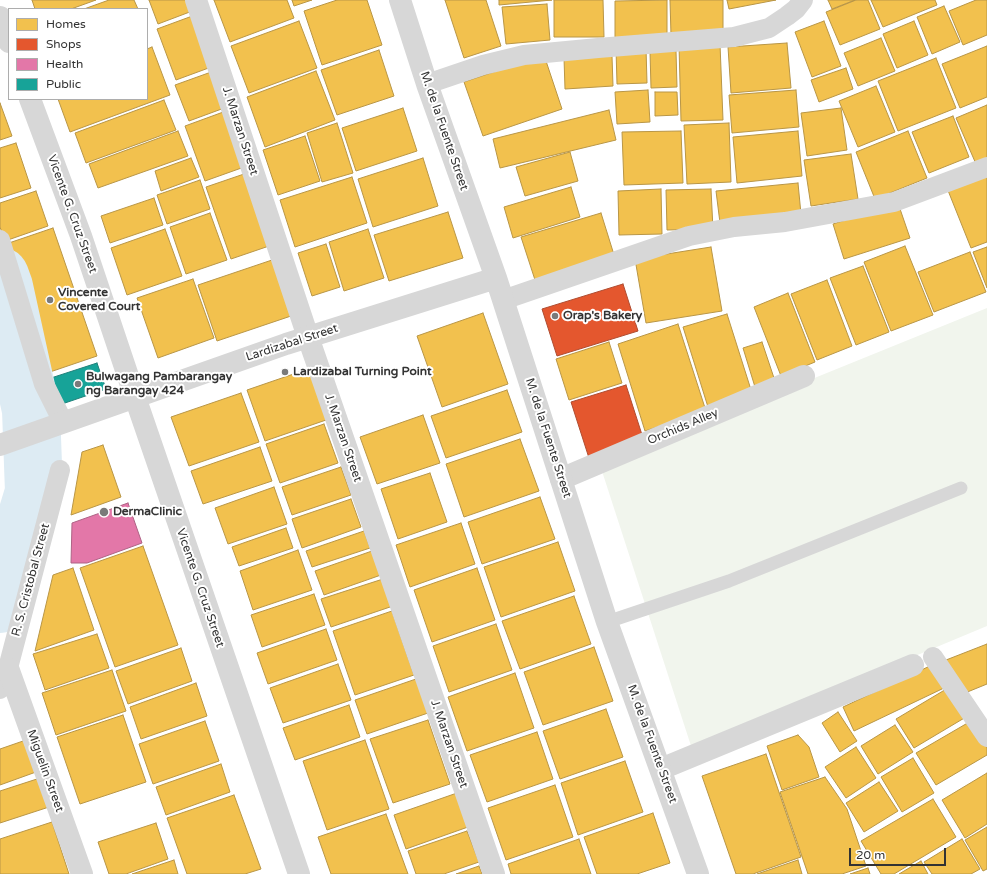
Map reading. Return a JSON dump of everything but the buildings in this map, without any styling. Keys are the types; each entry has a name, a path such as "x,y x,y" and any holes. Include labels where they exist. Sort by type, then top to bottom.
{"street":[{"name":"J. Marzan Street","path":"196,0 308,337 494,874"},
{"name":"M. de la Fuente Street","path":"400,0 427,84 496,278 608,622 698,874"},
{"path":"427,84 483,65 524,55 734,37 769,28 796,9 803,0"},
{"path":"0,17 8,39"},
{"name":"Vicente G. Cruz Street","path":"30,100 81,236 299,874"},
{"path":"503,300 689,236 734,227 785,222 894,202 987,167"},
{"path":"0,240 44,384 58,424"},
{"name":"Lardizabal Street","path":"1,444 308,337 496,278"},
{"name":"Orchids Alley","path":"561,479 804,376"},
{"name":"R. S. Cristobal Street","path":"0,689 8,668 60,470"},
{"path":"933,657 987,737"},
{"path":"660,769 913,665"},
{"name":"Miguelin Street","path":"8,668 82,874"}],"lane":[{"path":"608,622 729,581 961,488"}],"shaded area":[{"path":"987,308 987,626 692,749 600,465"}],"waterway":[{"path":"0,276 4,287 31,410 34,492 0,604"}],"place":[{"name":"Vincente Covered Court","path":"50,300"},
{"name":"Orap's Bakery","path":"555,316"},
{"name":"Lardizabal Turning Point","path":"285,372"},
{"name":"Bulwagang Pambarangay ng Barangay 424","path":"78,384"},
{"name":"DermaClinic","path":"104,512"}]}
